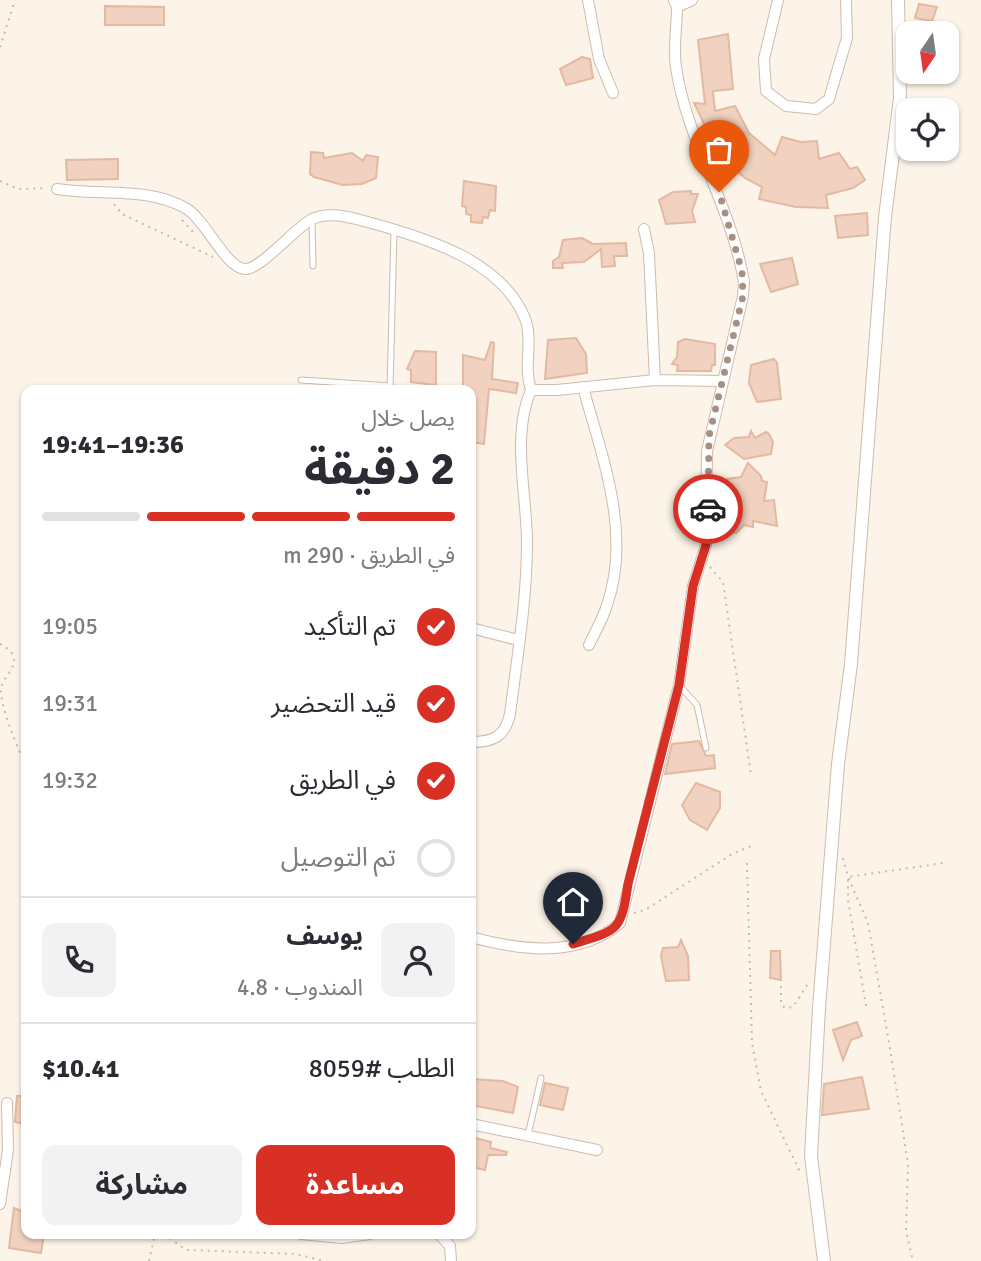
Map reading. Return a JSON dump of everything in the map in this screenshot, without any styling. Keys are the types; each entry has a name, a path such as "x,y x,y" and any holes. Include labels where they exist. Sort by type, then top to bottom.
{"street":[{"path":"588,0 599,60 612,93"},
{"path":"476,938 513,948 550,949 611,931 623,917 628,884 679,685 693,586 708,529 707,451 744,282 719,192 690,123 678,77 676,4 692,0"},
{"path":"778,0 764,59 766,91 786,106 816,109 829,99 847,38 846,0"},
{"path":"824,1261 811,1156 819,1008 838,764 851,664 885,217 900,98 898,0"},
{"path":"57,188 151,196 189,210 202,222 234,265 243,269 254,267 296,229 312,220 328,216 348,217 461,254 508,292 526,323 526,369 531,390 525,403 522,447 527,544 508,724 503,734 495,739 476,741"},
{"path":"644,229 650,266 655,380"},
{"path":"531,390 655,380 722,381"},
{"path":"583,387 611,485 616,553 607,606 589,645"},
{"path":"476,629 518,640"},
{"path":"0,1204 8,1150 7,1103"},
{"path":"476,1125 597,1150"},
{"path":"446,1239 451,1261"}],"lane":[{"path":"312,220 313,266"},
{"path":"390,385 394,230"},
{"path":"301,380 357,385"},
{"path":"679,685 697,705 706,748"},
{"path":"528,1135 541,1078"}],"path":[{"path":"0,47 15,0"},
{"path":"0,181 18,189 57,188"},
{"path":"104,193 122,214 218,259 209,249"},
{"path":"181,219 200,239"},
{"path":"702,558 723,582 751,775"},
{"path":"0,644 8,648 14,660 12,669 2,679 0,696 21,753"},
{"path":"623,917 645,910 732,855 754,845"},
{"path":"843,853 848,877 868,923 890,1048 908,1164 906,1231 914,1261"},
{"path":"747,863 752,1043 761,1091 802,1175"},
{"path":"848,877 943,863"},
{"path":"848,877 848,900 866,1006"},
{"path":"780,986 781,1004 785,1008 793,1007 810,979"},
{"path":"149,1261 154,1239"},
{"path":"171,1239 186,1250 296,1254 324,1261"}],"building":[{"path":"919,4 937,7 932,21 915,18"},
{"path":"105,6 164,7 164,25 105,25"},
{"path":"728,34 733,89 713,91 715,111 735,106 749,133 775,155 782,137 801,142 817,141 819,159 839,153 850,169 857,167 865,180 853,188 826,195 828,208 796,207 759,199 762,187 745,178 719,155 694,103 705,104 698,40"},
{"path":"582,57 590,59 593,78 566,85 560,69"},
{"path":"311,152 323,153 324,158 352,153 363,161 366,155 378,157 376,178 362,184 343,185 314,177 310,174"},
{"path":"118,159 118,179 67,180 66,160"},
{"path":"464,181 496,186 495,211 490,210 488,218 483,217 482,223 471,222 471,215 466,214 466,207 462,206"},
{"path":"691,191 691,194 698,194 692,211 695,222 666,224 659,200 673,192"},
{"path":"867,213 868,235 838,238 835,216"},
{"path":"582,238 593,244 626,243 627,256 614,256 615,266 602,267 601,249 584,262 562,263 563,268 553,268 553,261 559,257 563,240"},
{"path":"792,258 798,284 771,292 760,264"},
{"path":"576,338 586,354 587,373 545,379 548,340"},
{"path":"685,339 715,344 715,365 712,365 711,371 677,371 678,365 672,364 677,357 678,342"},
{"path":"491,342 494,343 492,379 518,383 516,393 489,389 484,444 476,443 476,385 463,385 463,355 485,360"},
{"path":"415,351 436,352 436,385 411,382 411,370 407,369"},
{"path":"774,359 777,363 781,399 757,402 749,383 751,365"},
{"path":"751,431 755,438 766,432 769,434 773,442 771,454 744,459 725,445 734,438 749,437"},
{"path":"748,463 761,476 762,481 767,482 764,501 774,500 777,526 753,521 753,527 744,525 736,533 714,526 731,495 726,491 727,479 741,477"},
{"path":"699,741 706,756 714,755 715,768 665,774 672,744"},
{"path":"696,783 720,792 720,808 707,830 690,820 682,805"},
{"path":"681,940 688,956 689,980 666,981 661,956 663,948 678,947"},
{"path":"771,951 780,951 781,980 770,978"},
{"path":"857,1022 862,1036 851,1040 843,1060 833,1030"},
{"path":"862,1077 869,1109 822,1115 824,1084"},
{"path":"476,1079 503,1081 518,1087 513,1113 476,1106"},
{"path":"545,1083 568,1088 563,1110 540,1105"},
{"path":"17,1096 21,1096 21,1123 15,1122"},
{"path":"476,1138 491,1142 490,1148 507,1152 506,1155 488,1155 485,1170 476,1168"},
{"path":"14,1208 21,1211 21,1239 43,1239 41,1253 9,1248"}],"way so far":[{"path":"708,509 709,436 743,296 744,282 719,192"}],"route":[{"path":"573,944 611,931 623,917 628,884 679,685 693,586 706,545 708,509"}]}
